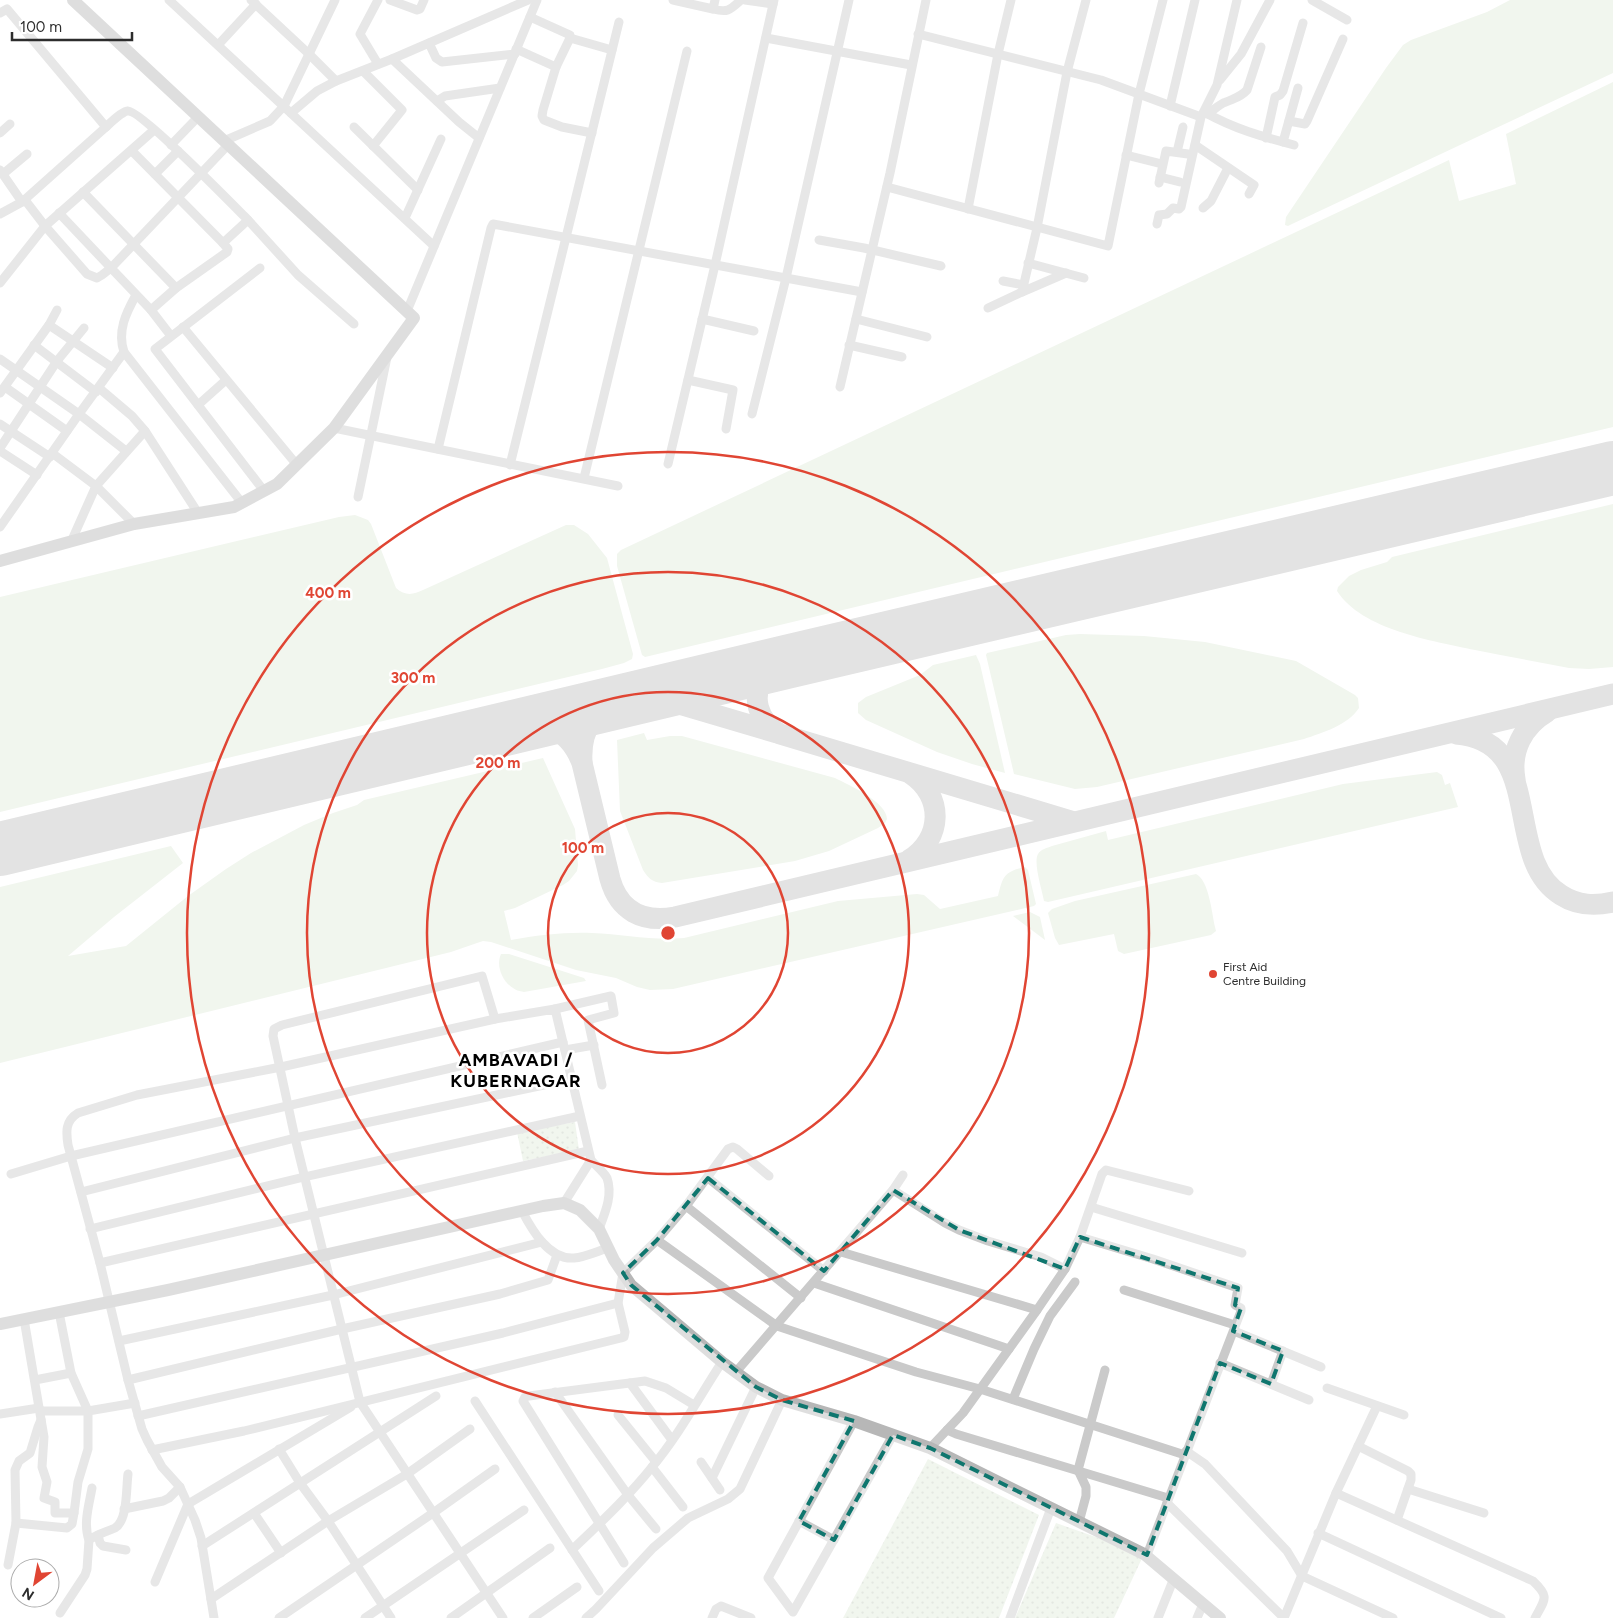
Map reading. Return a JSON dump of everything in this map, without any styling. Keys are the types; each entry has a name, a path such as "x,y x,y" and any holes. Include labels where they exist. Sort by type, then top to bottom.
{"street":[{"path":"0,561 134,524 234,507 277,484 334,428 414,318 73,0"},
{"path":"169,0 434,246"},
{"path":"27,154 2,172 24,201 87,274 97,278 102,276 178,197 226,143 270,121 284,106 335,0"},
{"path":"378,0 360,34 378,64"},
{"path":"390,0 417,10 421,7 424,0"},
{"path":"291,113 317,92 336,82 528,0"},
{"path":"407,311 537,0"},
{"path":"673,0 714,4 723,12 729,11 741,0"},
{"path":"668,464 774,2 746,0"},
{"path":"752,414 786,278 849,0"},
{"path":"840,387 887,187 926,0"},
{"path":"968,209 998,54 1011,0"},
{"path":"1023,289 1037,228 1067,72 1086,0"},
{"path":"887,187 1108,246 1139,94 1162,0"},
{"path":"1170,106 1195,0"},
{"path":"1157,224 1159,214 1169,214 1173,208 1180,208 1195,146 1217,85 1238,0"},
{"path":"1217,85 1240,54 1270,0"},
{"path":"1312,0 1347,20"},
{"path":"218,45 253,2 336,82"},
{"path":"0,13 7,9 106,127"},
{"path":"530,17 568,34 570,38 612,50"},
{"path":"510,465 619,22"},
{"path":"1266,138 1275,97 1283,92 1303,23"},
{"path":"918,34 1101,80 1170,106 1205,114 1228,125 1294,145"},
{"path":"570,38 556,67 542,116 544,120 562,127 592,133"},
{"path":"766,38 911,65"},
{"path":"1289,120 1305,124 1343,39"},
{"path":"429,43 436,58 442,62 516,52 556,67"},
{"path":"1205,114 1224,102 1234,100 1243,95 1248,90 1261,47"},
{"path":"584,478 687,51"},
{"path":"392,59 459,122 479,138"},
{"path":"363,71 402,110 373,146"},
{"path":"437,101 445,96 500,88"},
{"path":"1283,142 1298,88"},
{"path":"0,214 24,201 106,127 129,111 154,130 201,172 298,275 354,324"},
{"path":"155,174 198,117"},
{"path":"0,133 10,124"},
{"path":"354,127 418,190"},
{"path":"1177,152 1182,127"},
{"path":"0,283 45,226 154,130"},
{"path":"405,218 441,139"},
{"path":"1195,146 1251,183 1253,188 1249,194"},
{"path":"132,151 228,249 228,252 176,288 151,310"},
{"path":"1180,182 1159,180 1162,164 1166,151 1188,154"},
{"path":"1126,155 1162,164"},
{"path":"1203,208 1211,201 1228,168"},
{"path":"83,192 176,288"},
{"path":"59,213 151,310 171,336"},
{"path":"223,243 248,220"},
{"path":"438,449 494,224 566,239 862,292"},
{"path":"819,240 941,266"},
{"path":"1028,263 1084,278"},
{"path":"260,268 155,349 264,491"},
{"path":"988,308 1023,289 1066,273"},
{"path":"1003,281 1023,289"},
{"path":"136,295 124,321 121,333 124,352 242,503"},
{"path":"57,310 49,325 2,390 29,405 67,431"},
{"path":"702,319 754,331"},
{"path":"856,319 927,337"},
{"path":"49,325 113,368"},
{"path":"183,327 297,464"},
{"path":"37,475 0,449 57,362 84,328"},
{"path":"34,345 128,412 145,431 198,513"},
{"path":"849,346 902,357"},
{"path":"0,527 124,352"},
{"path":"358,497 387,356"},
{"path":"0,359 79,414 126,451"},
{"path":"198,404 226,380"},
{"path":"688,380 733,390 726,428"},
{"path":"0,424 10,432 51,455 96,486 134,524"},
{"path":"334,428 618,486"},
{"path":"70,542 96,486 145,431"},
{"path":"495,1019 482,976 282,1025 274,1029 273,1036 304,1177 360,1402 503,1618"},
{"path":"214,1618 202,1546 195,1520 180,1487 162,1467 146,1440 138,1416 108,1302 100,1262 68,1145 67,1128 73,1116 138,1095 280,1067 495,1019 555,1009 611,996 614,1013 588,1020 602,1085"},
{"path":"555,1009 590,1156 606,1177 609,1191 608,1203 599,1228"},
{"path":"11,1174 71,1156 288,1106 564,1046 594,1045"},
{"path":"81,1192 295,1138 572,1079"},
{"path":"90,1229 304,1177 580,1116"},
{"path":"152,1450 244,1430 624,1337 625,1332 618,1303 623,1274 657,1240 686,1206 728,1149 733,1147 769,1176"},
{"path":"564,1203 590,1156"},
{"path":"100,1262 313,1214 590,1156"},
{"path":"930,1448 963,1413 1066,1269 1080,1238 1102,1174 1106,1170 1189,1191"},
{"path":"735,1373 893,1190 903,1175"},
{"path":"708,1178 824,1271"},
{"path":"893,1190 959,1230 1041,1257 1066,1269"},
{"path":"0,1324 168,1290 564,1203 580,1210 599,1228 614,1260 631,1285 735,1373 756,1387 782,1400 854,1421 930,1448 1147,1555 1220,1618"},
{"path":"686,1206 801,1298"},
{"path":"1091,1207 1242,1253"},
{"path":"522,1211 529,1225 542,1242 557,1256 574,1258 608,1248"},
{"path":"1080,1238 1153,1259 1238,1288 1235,1305 1241,1308 1235,1328 1147,1555"},
{"path":"657,1240 777,1326 916,1372 980,1389 1186,1453 1205,1464 1239,1500 1287,1551 1302,1576 1393,1618"},
{"path":"119,1341 333,1295 542,1242"},
{"path":"840,1252 1036,1310"},
{"path":"128,1380 500,1294 548,1280 557,1256"},
{"path":"1013,1399 1050,1316 1075,1282"},
{"path":"814,1283 1009,1349"},
{"path":"1124,1290 1235,1328 1321,1367"},
{"path":"138,1416 503,1333 618,1303"},
{"path":"16,1523 67,1528 72,1524 78,1482 88,1450 88,1411 71,1373 60,1312"},
{"path":"24,1319 44,1437 42,1467 47,1482 44,1498 56,1502 56,1513 74,1513"},
{"path":"1270,1384 1284,1351"},
{"path":"572,1550 628,1496 654,1465 722,1362"},
{"path":"1220,1363 1308,1400"},
{"path":"1079,1522 1086,1496 1084,1481 1078,1470 1105,1370"},
{"path":"35,1380 71,1373"},
{"path":"624,1563 523,1400 529,1396 645,1381 666,1388 694,1405"},
{"path":"630,1383 672,1440"},
{"path":"712,1478 756,1387"},
{"path":"1327,1388 1404,1415"},
{"path":"555,1392 628,1496 656,1529"},
{"path":"202,1546 436,1396"},
{"path":"586,1618 653,1548 688,1518 728,1499 740,1490 782,1400"},
{"path":"475,1401 599,1591"},
{"path":"154,1582 188,1504 360,1402"},
{"path":"0,1414 88,1411 135,1403"},
{"path":"947,1430 1078,1470 1168,1501 1284,1618 1318,1533 1378,1406"},
{"path":"8,1565 16,1523 15,1470 19,1461 30,1453 40,1413"},
{"path":"618,1415 683,1507"},
{"path":"854,1421 768,1578 793,1612 893,1435"},
{"path":"210,1599 328,1521 407,1474 470,1429"},
{"path":"1358,1446 1411,1474 1411,1480 1397,1520"},
{"path":"279,1449 391,1618"},
{"path":"701,1462 720,1490"},
{"path":"279,1618 495,1469"},
{"path":"60,1613 86,1575 94,1538 118,1525 122,1518 128,1474"},
{"path":"124,1509 163,1501 180,1487"},
{"path":"92,1488 86,1532 103,1546 126,1550"},
{"path":"1408,1489 1484,1513"},
{"path":"1336,1493 1533,1581 1543,1591 1545,1600 1535,1618"},
{"path":"1010,1618 1051,1508"},
{"path":"365,1618 524,1510"},
{"path":"254,1513 281,1553"},
{"path":"799,1521 834,1540"},
{"path":"1318,1533 1501,1618"},
{"path":"451,1618 550,1548"},
{"path":"1158,1618 1174,1578"},
{"path":"533,1618 577,1587"},
{"path":"1197,1618 1204,1604"},
{"path":"712,1618 716,1610 721,1606 749,1618"}],"highlighted area":[{"path":"708,1178 824,1271 893,1190 959,1230 1065,1269 1080,1237 1238,1288 1235,1305 1241,1308 1233,1331 1283,1351 1271,1384 1220,1363 1147,1555 930,1448 893,1435 834,1540 799,1521 854,1421 782,1400 756,1387 631,1285 623,1273 657,1240"}],"green space":[{"path":"1510,0 1613,0 1613,73 1288,226 1285,225 1286,217 1403,45 1411,40 1487,12"},
{"path":"1613,82 1613,427 645,657 642,655 617,566 617,554 621,550 1449,160 1459,201 1516,184 1506,134"},
{"path":"1613,504 1613,667 1569,668 1419,638 1400,632 1363,615 1348,604 1337,591 1338,587 1349,576 1387,562 1392,557"},
{"path":"355,515 368,520 371,524 396,588 409,594 419,592 566,525 574,525 588,534 607,558 633,654 632,659 602,669 0,812 0,597 339,517"},
{"path":"1066,635 1144,636 1205,642 1296,661 1355,695 1358,698 1359,708 1342,724 1304,739 1097,787 1075,789 1014,774 986,655 987,653"},
{"path":"976,655 980,664 1005,773 937,752 866,720 858,713 858,703 866,697 920,675 933,665"},
{"path":"644,733 647,740 682,736 835,778 874,800 881,806 887,819 878,828 829,851 795,861 662,883 653,881 643,870 620,811 617,740"},
{"path":"543,758 575,829 577,871 563,885 515,908 504,911 511,940 551,934 582,933 661,939 684,938 838,901 917,894 924,895 940,909 998,896 1003,879 1009,873 1025,867 1028,870 1036,904 673,989 650,990 637,987 616,978 576,970 483,941 451,952 0,1063 0,887 171,846 183,863 68,956 126,946 188,896 226,869 251,853 304,825 357,805 364,800"},
{"path":"1437,772 1442,775 1445,785 1450,783 1458,807 1048,902 1044,901 1037,869 1037,858 1041,851 1052,846 1106,831 1108,840 1343,784"},
{"path":"1196,874 1204,883 1209,898 1216,931 1211,935 1124,954 1118,951 1114,934 1059,945 1055,938 1048,913 1052,909 1075,901"},
{"path":"1030,912 1040,917 1045,940 1013,916"},
{"path":"501,954 509,954 584,978 586,981 524,992 518,991 507,983 501,972 499,960"},
{"path":"575,1122 579,1150 523,1161 517,1132"},
{"path":"928,1459 1039,1515 999,1618 843,1618"},
{"path":"1056,1523 1144,1554 1114,1618 1015,1618"}],"taxiway":[{"path":"786,662 767,675 761,683 757,699 758,708 766,723 780,734 1071,821"},
{"path":"504,730 541,727 560,733 568,740 576,750 582,763 614,890 626,907 634,912 642,916 663,918 675,917 1613,694"},
{"path":"645,696 662,699 777,733"},
{"path":"582,762 584,738 592,722 607,710 628,700"},
{"path":"1515,779 1515,759 1520,740 1531,724 1547,712"},
{"path":"1456,734 1484,741 1503,757 1514,778 1532,855 1543,878 1567,899 1593,904 1613,902"},
{"path":"909,860 928,841 935,817 934,805 929,794 922,783 911,774"}],"runway":[{"path":"0,849 1613,468"}],"place":[{"name":"First Aid Centre Building","path":"1213,974"}],"district":[{"name":"AMBAVADI / KUBERNAGAR","path":"516,1070"}]}
